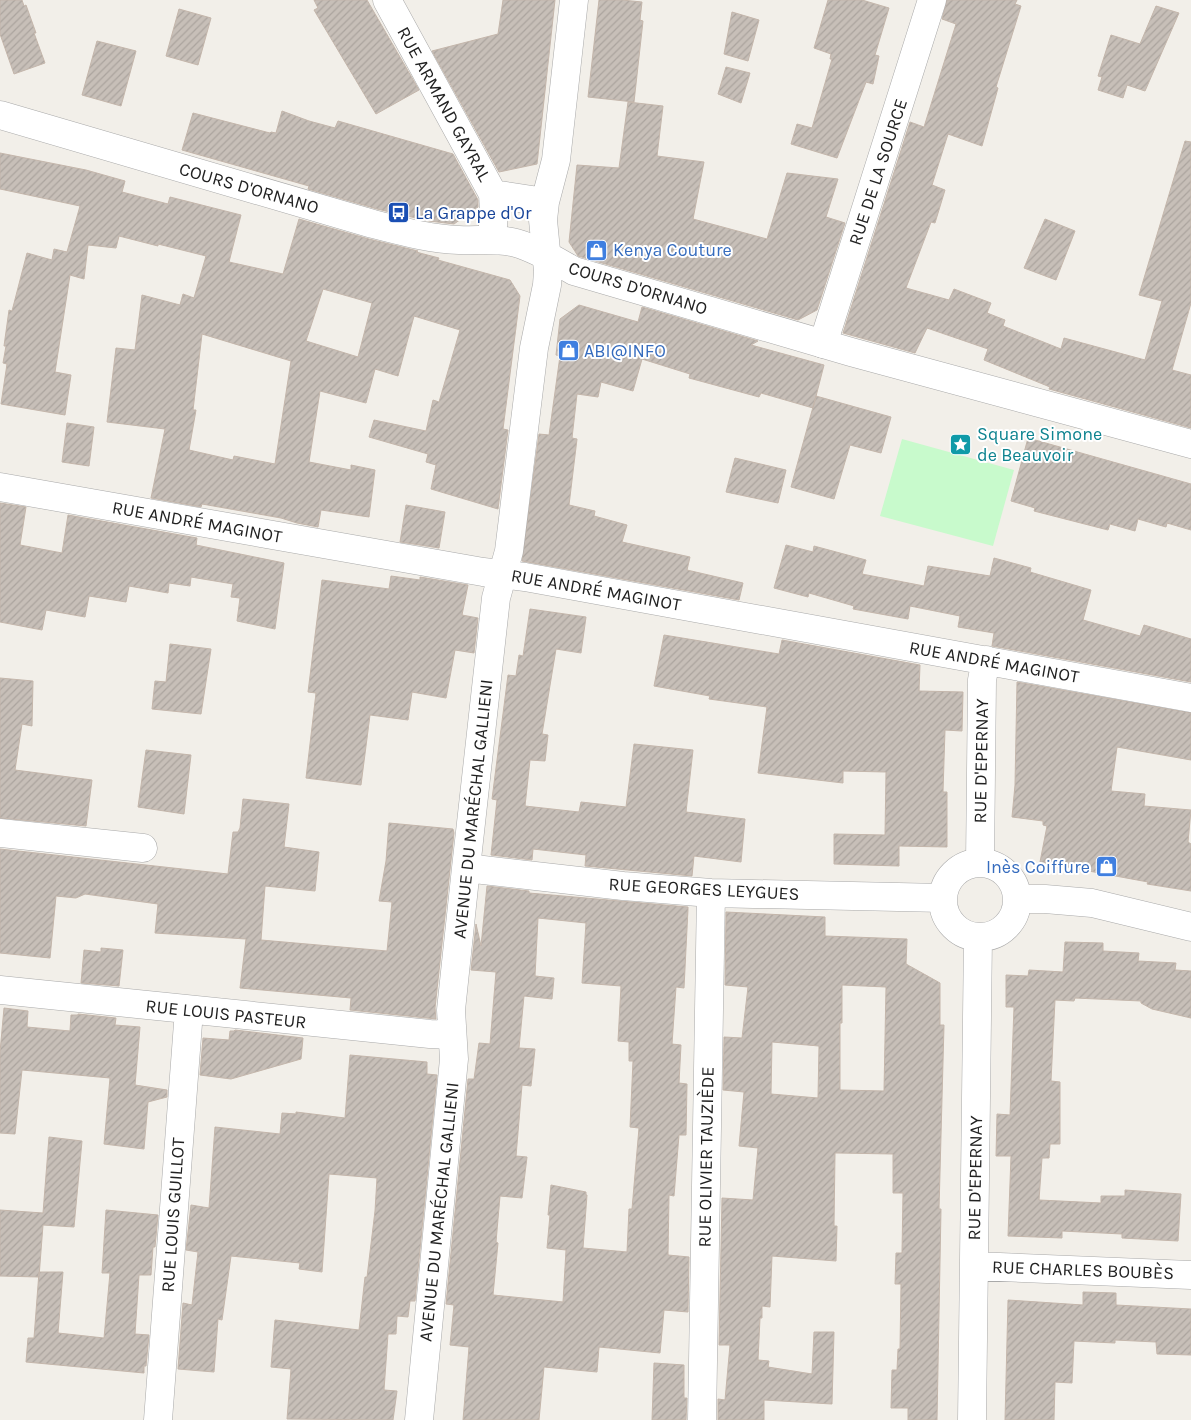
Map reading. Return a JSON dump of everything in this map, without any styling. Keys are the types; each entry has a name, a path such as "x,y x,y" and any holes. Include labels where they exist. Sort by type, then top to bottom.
{"street":[{"name":"RUE ARMAND GAYRAL","path":"387,0 493,194 492,239"},
{"name":"AVENUE DU MARÉCHAL GALLIENI","path":"419,1420 454,1059 452,1010 466,868 496,598 510,551 534,348 547,285 548,271 543,220 545,202 556,160 574,0"},
{"name":"RUE DE LA SOURCE","path":"823,344 932,0"},
{"name":"COURS D'ORNANO","path":"0,115 372,224 430,237 460,240 492,239 517,244 546,255 574,271 823,344 1191,444"},
{"path":"493,194 545,202"},
{"name":"RUE ANDRÉ MAGINOT","path":"0,487 503,574 1191,698"},
{"name":"RUE D'EPERNAY","path":"980,863 982,680 986,660"},
{"path":"0,833 143,848"},
{"path":"980,863 1002,870 1010,878 1015,888 1017,899 1015,911 1010,922 1001,930 990,935 978,937 962,932 949,920 944,910 943,898 945,887 950,877 958,870 980,863"},
{"name":"RUE GEORGES LEYGUES","path":"466,868 623,886 711,893 943,898"},
{"name":"RUE OLIVIER TAUZIÈDE","path":"702,1420 711,893"},
{"path":"1017,899 1046,899 1092,903 1191,927"},
{"name":"RUE D'EPERNAY","path":"972,1420 978,937"},
{"name":"RUE LOUIS PASTEUR","path":"0,990 452,1035"},
{"name":"RUE LOUIS GUILLOT","path":"158,1420 189,1010"},
{"name":"RUE CHARLES BOUBÈS","path":"974,1266 1191,1275"}],"green space":[{"path":"902,439 1014,470 993,546 880,516"}],"building":[{"path":"0,0 22,0 24,6 26,5 45,63 14,74 0,34"},
{"path":"314,0 367,0 419,90 376,114 314,10 318,8"},
{"path":"503,0 555,0 537,164 499,172 432,51 498,34"},
{"path":"599,0 642,2 640,20 643,21 634,102 588,97"},
{"path":"828,0 862,0 889,8 875,55 879,56 873,84 866,82 837,158 791,144 797,124 812,128 832,59 830,59 831,54 814,48"},
{"path":"947,0 1017,0 1015,4 1021,6 996,87 998,88 982,146 948,134 932,185 945,190 935,223 931,222 906,288 949,300 954,289 991,303 987,313 1005,320 1003,326 1061,349 1064,338 1145,360 1162,301 1139,295 1185,141 1191,142 1191,303 1172,370 1191,375 1191,428 1049,389 1050,387 984,360 988,349 927,328 915,353 843,333 910,122 924,127 956,24 942,19"},
{"path":"1156,6 1179,13 1145,91 1127,85 1123,98 1098,90 1102,77 1098,76 1111,35 1140,44"},
{"path":"179,9 211,18 198,65 166,56"},
{"path":"732,12 759,20 748,61 724,54"},
{"path":"97,41 136,51 121,106 82,95"},
{"path":"726,67 750,73 741,103 718,94"},
{"path":"628,102 663,106 657,156 704,162 693,219 767,239 787,173 838,179 826,217 845,223 817,310 798,320 578,256 569,242 577,165 619,168"},
{"path":"282,111 335,128 338,121 453,154 478,200 478,207 454,224 429,221 377,209 308,189 309,186 182,150 193,113 276,133"},
{"path":"0,153 86,170 125,181 122,192 168,204 170,197 241,215 229,262 283,274 299,219 418,251 416,252 439,258 438,260 510,280 520,296 503,429 508,430 498,509 431,489 436,465 426,462 428,454 369,437 374,420 426,431 433,400 439,402 460,330 414,316 398,376 375,369 366,403 320,391 309,462 351,470 351,465 375,470 369,517 321,510 318,527 281,518 202,504 201,507 151,498 165,429 107,422 116,348 135,350 142,295 180,305 183,294 194,298 206,256 158,244 158,246 119,236 116,248 88,245 84,279 70,275 55,372 71,375 65,415 1,404 7,364 3,363 9,310 12,311 27,253 52,260 54,249 67,252 80,206 0,189","holes":["323,289 372,303 358,357 306,341","202,334 291,361 275,464 234,456 233,460 189,450 196,410 193,410"]},
{"path":"1045,219 1075,231 1056,280 1024,268"},
{"path":"579,305 638,322 642,307 758,341 751,345 824,365 813,408 761,393 759,397 689,378 690,374 642,359 633,391 601,382 598,397 577,394 572,438 577,439 569,505 595,511 594,516 627,525 622,542 690,557 687,570 743,583 739,600 522,561 539,434 549,435 560,356 556,355 560,319"},
{"path":"816,396 891,417 881,453 850,445 834,499 791,487"},
{"path":"67,423 94,427 89,466 62,462"},
{"path":"1028,438 1191,484 1191,530 1167,523 1166,527 1138,519 1135,531 1110,524 1108,530 1034,511 1035,508 1011,501"},
{"path":"735,458 786,470 778,503 726,492"},
{"path":"0,503 26,507 20,545 62,553 68,515 197,538 196,545 284,563 275,629 237,621 240,598 231,597 233,584 191,577 190,586 169,583 168,593 129,586 126,602 89,596 85,617 46,610 42,630 0,622"},
{"path":"406,505 445,512 439,548 400,542"},
{"path":"786,545 813,552 814,546 866,560 862,574 924,586 928,566 990,576 994,558 1031,568 1030,572 1091,590 1083,620 1140,636 1144,625 1191,639 1191,682 992,646 994,633 958,627 960,616 910,606 908,619 853,609 854,606 809,593 808,597 774,588"},
{"path":"391,576 420,580 420,577 468,585 462,615 478,618 474,653 455,650 446,698 412,692 408,720 370,715 361,785 306,778 316,693 308,692 322,580 389,589"},
{"path":"530,609 586,617 581,653 556,649 542,734 548,735 545,761 530,760 525,806 579,812 581,802 626,807 634,744 693,750 686,812 745,819 741,862 694,856 692,876 585,866 586,855 533,849 532,860 491,855 497,800 492,799 508,675 516,676 519,655 523,656"},
{"path":"664,635 779,654 782,640 920,665 919,691 963,692 962,731 945,730 943,792 947,792 947,847 899,846 899,866 834,864 834,834 885,835 886,772 843,771 843,783 758,773 767,707 709,699 710,696 654,686"},
{"path":"170,644 211,649 201,714 152,709 155,681 166,682"},
{"path":"0,678 33,681 32,726 22,724 15,770 92,780 86,826 0,818"},
{"path":"1017,682 1191,713 1191,760 1117,747 1111,791 1145,794 1144,806 1191,810 1188,842 1191,844 1191,891 1040,862 1047,826 1043,825 1043,821 1012,817 1015,785"},
{"path":"146,750 191,755 184,814 138,807"},
{"path":"243,799 289,804 284,847 319,852 315,891 265,886 261,940 387,951 392,902 379,901 386,861 389,823 453,829 435,1008 436,1019 350,1010 351,998 240,988 246,939 155,933 158,904 85,894 76,898 56,896 50,958 0,953 0,849 228,874 233,832 238,832 240,828"},
{"path":"487,886 529,891 529,893 688,907 684,988 676,987 672,1044 681,1045 679,1083 687,1084 686,1135 679,1135 674,1196 669,1195 668,1255 689,1257 688,1312 664,1310 660,1353 599,1347 597,1372 544,1367 539,1420 463,1420 469,1347 450,1345 454,1305 446,1304 468,1079 474,1079 479,1043 490,1044 496,972 471,970 476,924 481,946","holes":["538,918 586,923 582,983 621,986 618,1041 629,1042 629,1061 633,1061 630,1127 639,1128 632,1209 629,1209 627,1252 583,1248 586,1192 551,1185 547,1248 566,1250 563,1302 493,1295 500,1196 522,1198 527,1157 516,1156 522,1085 531,1086 535,1049 519,1048 524,996 552,999 554,978 535,976"]},
{"path":"726,912 825,917 825,936 907,939 906,964 940,983 940,1025 944,1025 939,1209 941,1209 937,1420 908,1420 908,1408 891,1408 892,1370 897,1370 898,1349 900,1349 901,1284 895,1284 896,1253 902,1253 903,1193 893,1193 893,1154 835,1153 834,1226 837,1226 836,1261 772,1256 770,1307 762,1306 758,1360 769,1361 768,1367 812,1374 814,1332 834,1332 832,1404 764,1400 764,1420 718,1420 718,1399 725,1400 730,1345 719,1345 722,1198 753,1200 758,1148 739,1146 744,1092 723,1090 724,1037 742,1038 748,987 725,985","holes":["842,985 886,987 884,1091 840,1090","772,1042 819,1046 818,1098 771,1094"]},
{"path":"1065,942 1103,943 1103,951 1139,953 1138,961 1176,963 1175,970 1191,971 1191,1018 1152,1009 1141,1003 1141,1001 1075,998 1074,1001 1055,1000 1051,1081 1060,1082 1060,1144 1050,1144 1049,1158 1042,1158 1039,1200 1101,1203 1101,1196 1125,1196 1125,1190 1181,1194 1178,1241 1122,1238 1122,1234 1062,1231 1062,1238 1008,1236 1011,1156 996,1156 997,1114 1010,1115 1014,1007 1006,1007 1006,975 1028,976 1029,970 1063,972"},
{"path":"101,948 123,950 119,986 81,983 84,950 101,952"},
{"path":"4,1008 28,1011 27,1027 70,1031 71,1015 78,1014 116,1018 115,1025 140,1027 135,1085 167,1090 167,1097 148,1102 144,1149 104,1144 110,1078 22,1070 15,1134 0,1133 0,1052"},
{"path":"230,1031 303,1038 301,1059 231,1079 200,1075 203,1038 229,1040"},
{"path":"350,1055 427,1062 427,1074 437,1075 415,1301 410,1301 408,1317 397,1316 396,1334 388,1334 384,1390 397,1391 393,1420 287,1419 291,1369 271,1367 275,1320 359,1330 375,1211 377,1178 329,1174 322,1272 299,1269 300,1263 231,1256 222,1320 218,1319 214,1372 178,1369 183,1303 192,1305 198,1252 186,1250 191,1205 209,1208 215,1127 280,1134 282,1113 296,1114 296,1112 345,1118"},
{"path":"49,1137 82,1141 74,1227 43,1225 39,1277 0,1276 0,1210 43,1213"},
{"path":"106,1210 158,1215 151,1275 139,1275 135,1334 149,1335 144,1373 26,1362 28,1338 34,1338 39,1272 63,1272 58,1333 104,1338 110,1273 102,1273"},
{"path":"1083,1292 1116,1293 1116,1305 1191,1309 1191,1355 1157,1354 1156,1342 1074,1341 1072,1383 1055,1382 1054,1420 1005,1420 1008,1300 1083,1305"},
{"path":"654,1363 684,1365 684,1398 687,1398 686,1420 652,1420"}],"place":[{"name":"La Grappe d'Or","path":"399,213"},
{"name":"Kenya Couture","path":"597,250"},
{"name":"ABI@INFO","path":"568,351"},
{"name":"Square Simone de Beauvoir","path":"961,444"},
{"name":"Inès Coiffure","path":"1106,867"}]}
